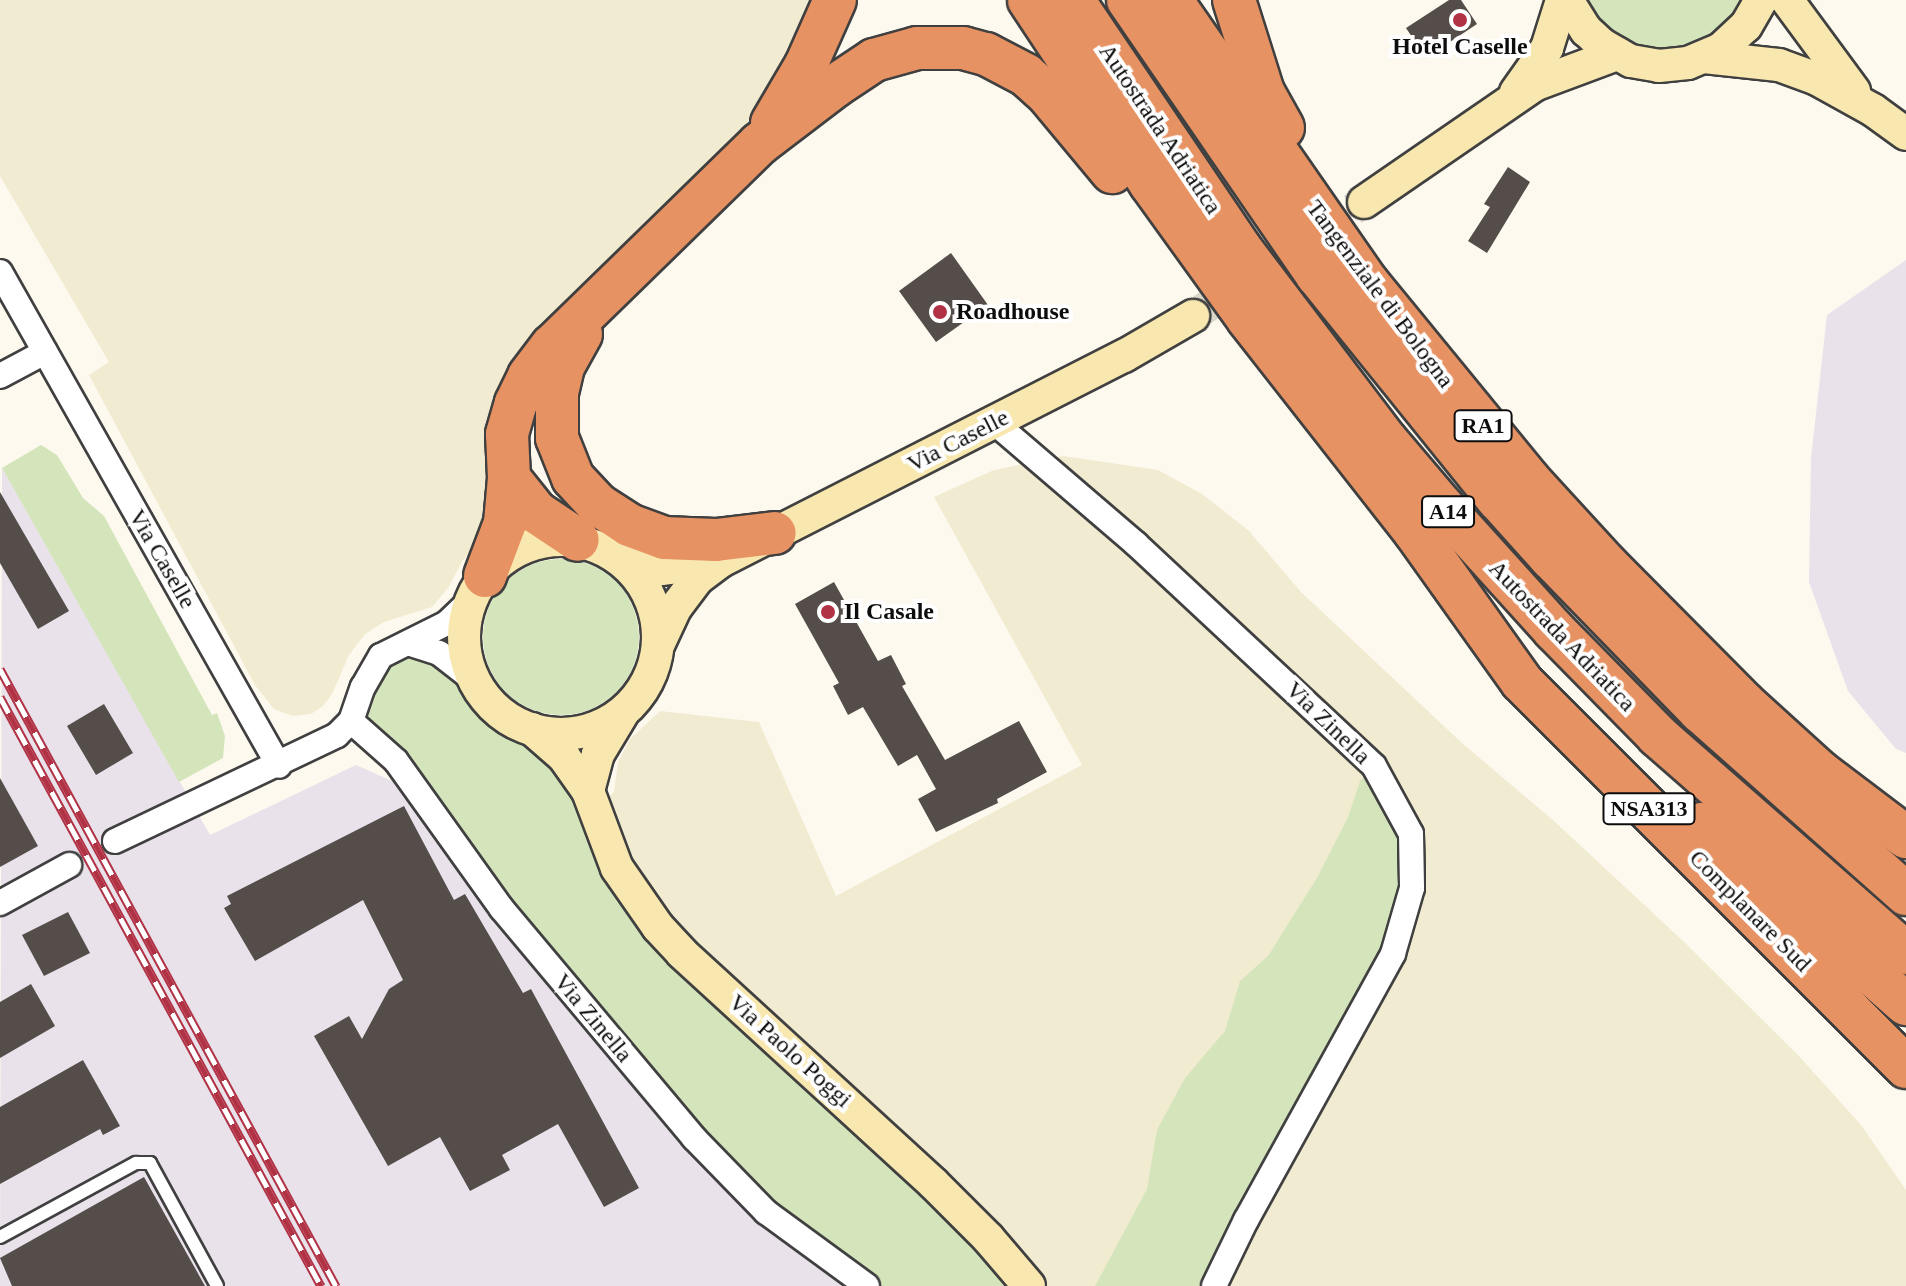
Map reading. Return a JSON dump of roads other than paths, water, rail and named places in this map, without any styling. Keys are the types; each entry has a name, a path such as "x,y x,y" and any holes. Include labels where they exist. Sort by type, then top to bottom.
{"highway":[{"path":"759,144 806,65 835,0"},
{"path":"1029,0 1150,183 1272,350 1415,532 1537,664 1674,799 1906,1004"},
{"name":"Autostrada Adriatica","path":"1073,0 1240,248 1386,440 1460,526 1554,630 1658,736 1906,953"},
{"name":"Autostrada Adriatica","path":"1128,0 1317,275 1401,383 1509,511 1580,589 1711,721 1906,894"},
{"name":"Tangenziale di Bologna","path":"1171,0 1368,283 1447,383 1607,565 1744,703 1855,800 1906,837"},
{"path":"1234,0 1263,92 1286,134 1338,210 1368,283"},
{"path":"478,588 505,523 509,478 507,434 516,403 529,376 552,346 759,144 874,60 917,48 939,46 986,54 1026,75 1085,135 1214,309 1272,350"},
{"path":"610,290 563,367 557,393 557,438 573,478 597,504 618,518 664,538 703,541 775,533"},
{"path":"509,478 536,512 578,540"},
{"name":"Complanare Sud","path":"1415,532 1522,682 1906,1067"}],"main road":[{"path":"1565,0 1586,30 1617,54 1659,66 1688,63 1704,57 1736,36 1761,0"},
{"path":"1510,99 1547,48 1565,0"},
{"path":"1787,0 1831,64 1873,110"},
{"path":"1364,202 1510,99 1550,78 1617,54"},
{"path":"1704,57 1779,65 1817,79 1873,110 1906,134"},
{"name":"Via Caselle","path":"659,643 676,607 697,579 721,561 995,423 1193,316"},
{"name":"Via Caselle","path":"588,791 564,757 532,729 514,721 490,703 475,681 463,640 478,588 507,555 541,541 578,540 623,561 661,569 690,568 721,561"},
{"name":"Via Caselle","path":"588,791 598,754 623,712 642,692 655,666 659,643 657,615 645,586 623,561"},
{"name":"Via Caselle","path":"532,729 579,733 623,712"},
{"name":"Via Paolo Poggi","path":"588,791 617,868 658,927 682,953 933,1183 988,1238 1029,1286"}],"street":[{"name":"Via Caselle","path":"0,272 279,766"},
{"path":"0,376 45,352"},
{"name":"Via Zinella","path":"995,423 1171,576 1374,766 1411,834 1412,888 1393,954 1246,1220 1214,1286"},
{"name":"Via Caselle","path":"351,721 372,667 381,656 447,623 478,588"},
{"name":"Via Caselle","path":"408,643 439,653 475,681"},
{"path":"115,841 279,766 337,735 351,721"},
{"name":"Via Zinella","path":"351,721 396,761 502,909 694,1138 766,1212 867,1286"},
{"path":"0,903 69,865"}],"lane":[{"path":"0,1237 123,1169 136,1163 150,1163 217,1286"}],"tunnel":[{"path":"1193,316 1364,202"}],"railway":[{"path":"0,669 336,1286"},
{"path":"0,697 321,1286"}],"place":[{"name":"Hotel Caselle","path":"1460,20"},
{"name":"Roadhouse","path":"940,312"},
{"name":"Il Casale","path":"828,612"}]}
